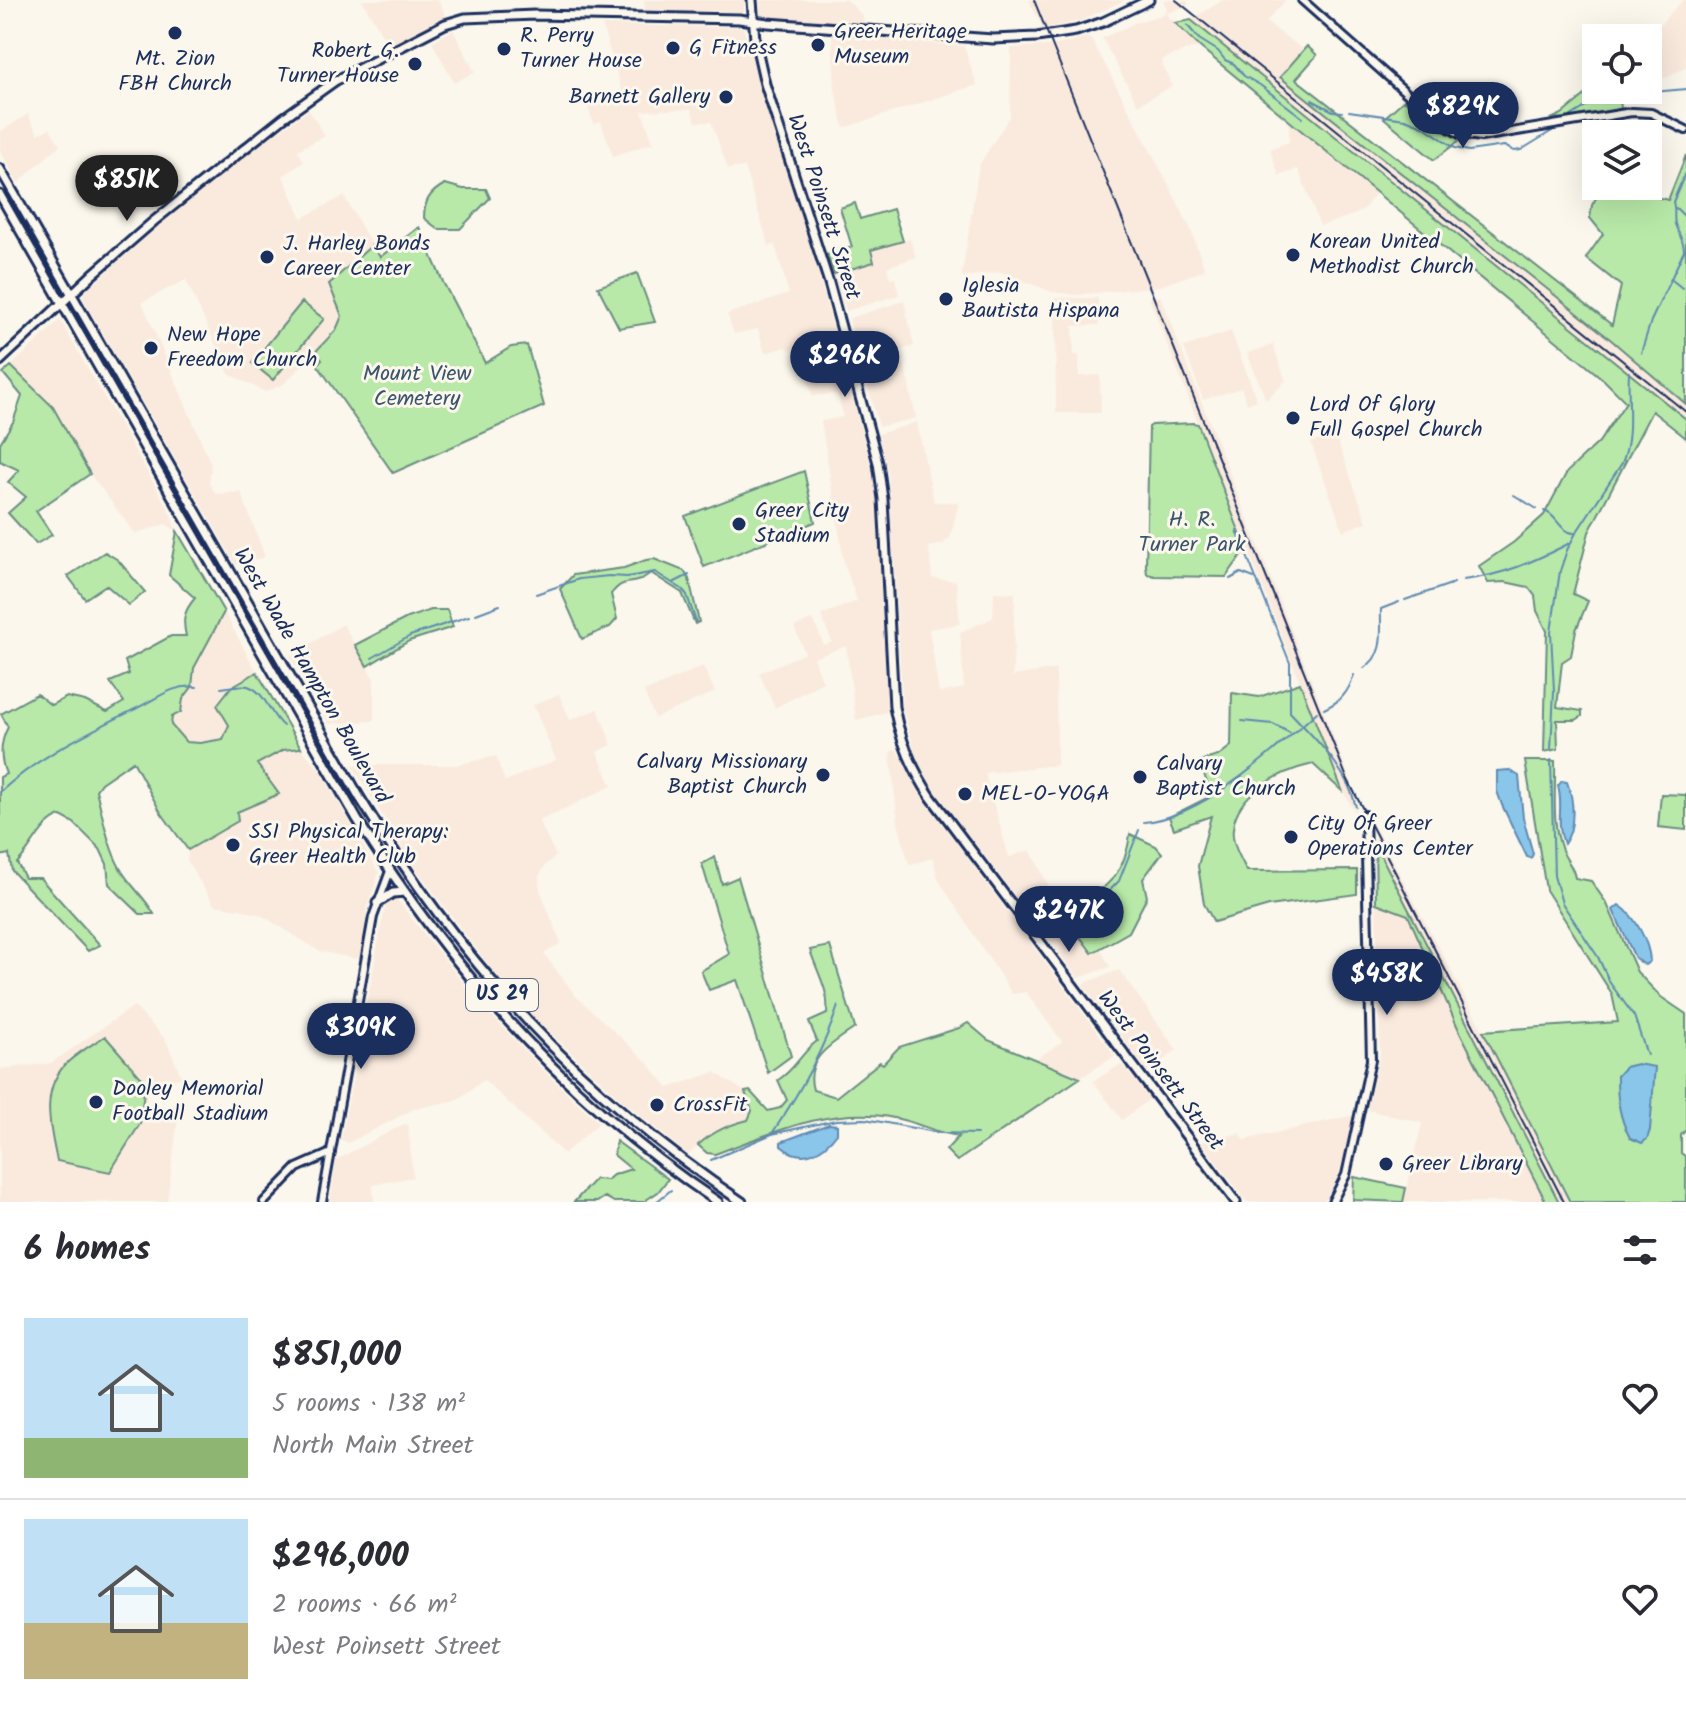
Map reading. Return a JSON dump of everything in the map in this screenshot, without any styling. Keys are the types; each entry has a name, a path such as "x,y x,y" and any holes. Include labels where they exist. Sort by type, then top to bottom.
{"main road":[{"name":"West Poinsett Street","path":"752,0 765,84 829,283 878,463 883,499 894,707 910,760 939,807 1236,1202"},
{"path":"0,361 71,293 154,221 300,105 335,81 445,24 465,18 535,15 753,21 1001,39 1076,31 1146,2"},
{"name":"US 29","path":"0,169 71,293"},
{"name":"US 29","path":"0,195 61,303"},
{"name":"West Wade Hampton Boulevard","path":"71,293 360,798 419,889 466,953 523,1018 585,1080 648,1134 742,1202"},
{"name":"West Wade Hampton Boulevard","path":"61,303 357,819 405,892 456,961 513,1027 576,1090 639,1144 718,1202"},
{"path":"377,903 393,893 405,892"},
{"path":"639,1144 648,1134"}],"street":[{"path":"1302,0 1438,121 1460,134 1492,136 1627,112 1651,113 1686,130"},
{"path":"1332,1202 1346,1175 1371,1060 1365,815"},
{"path":"322,1202 377,903 390,871"},
{"path":"264,1202 297,1168 331,1153"}],"shaded area":[{"path":"362,0 438,0 446,16 389,47"},
{"path":"644,0 744,0 744,12 645,11"},
{"path":"760,0 847,0 863,16 864,22 859,25 764,19 760,15"},
{"path":"1029,0 1125,0 1081,21 1043,29"},
{"path":"1163,0 1188,1 1188,5 1166,14 1201,48 1192,48 1161,60 1172,86 1138,105 1102,38 1137,22 1165,14 1167,8"},
{"path":"1223,0 1286,0 1266,22 1304,50 1280,78 1610,339 1686,404 1686,419 1191,20"},
{"path":"1686,0 1686,67 1662,78 1662,24"},
{"path":"602,25 743,27 811,247 876,484 887,712 856,720 846,646 814,658 823,682 775,708 759,673 805,653 794,627 813,619 824,645 832,642 821,615 857,601 844,563 821,421 843,417 838,394 812,396 801,347 765,353 758,329 734,334 727,314 789,294 775,245 769,246 744,167 728,169 711,122 696,122 691,109 642,111 653,143 613,156 601,122 594,124 586,103 622,91"},
{"path":"453,30 475,72 454,83 432,42"},
{"path":"832,34 964,46 977,85 844,128 835,90"},
{"path":"1091,38 1172,191 1191,230 1205,270 1160,286 1077,295 1052,292 1001,272 964,277 979,165 1010,116 1011,48 1057,45"},
{"name":"J. Harley Bonds Career Center","path":"309,110 325,136 298,150 304,162 283,176 302,218 344,196 372,245 329,284 343,315 336,330 284,384 265,392 229,374 186,280 142,302 211,464 209,483 216,494 241,492 265,557 236,565 83,299 84,292 161,224 266,140"},
{"path":"28,114 38,134 50,128 60,145 18,183 0,150 0,132"},
{"path":"1289,119 1377,192 1365,208 1320,226 1298,169 1279,176 1270,149 1289,142"},
{"path":"910,239 916,257 887,267 890,278 895,278 899,295 846,311 834,274 873,262 870,250"},
{"path":"1160,296 1352,784 1357,815 1343,792 1149,298"},
{"path":"1055,298 1098,298 1099,325 1073,326 1074,355 1079,355 1079,376 1100,375 1101,413 1056,413"},
{"path":"904,301 914,346 901,350 916,418 879,427 849,318"},
{"path":"60,320 168,508 177,531 165,524 135,534 90,474 53,407 11,366"},
{"path":"1231,331 1257,400 1247,404 1241,388 1203,400 1184,347"},
{"path":"1273,345 1286,381 1266,400 1247,353"},
{"path":"917,422 934,502 959,502 950,538 943,544 929,547 932,578 956,581 960,624 929,629 939,693 964,688 960,632 993,618 994,592 1015,593 1013,676 1056,669 1057,765 985,773 1009,857 1030,850 1064,915 1092,952 1100,948 1110,967 1078,978 934,790 917,759 903,710 888,472 878,434"},
{"path":"1335,434 1367,522 1343,531 1311,443"},
{"path":"224,612 257,672 231,687 229,725 223,739 186,742 174,732 170,720 182,710 183,699 192,687 194,668"},
{"path":"343,624 374,679 374,721 329,724 290,656"},
{"path":"703,666 715,692 655,718 644,692"},
{"path":"559,694 570,720 598,709 612,745 597,752 612,786 539,821 556,856 539,876 540,890 561,943 544,954 576,996 648,1063 668,1088 715,1072 745,1092 752,1111 748,1120 729,1124 712,1133 688,1155 619,1098 531,1015 492,970 410,861 352,765 456,765 496,756 505,781 556,760 533,705"},
{"path":"301,748 320,770 379,873 368,904 360,955 356,959 319,951 263,916 214,905 187,860 188,850 237,821 236,812 279,794 257,764 283,750"},
{"path":"896,749 923,798 1115,1056 1080,1078 1034,1060 1062,1042 1026,992 1012,994 938,879 933,858 909,865 898,823 890,752"},
{"path":"1376,829 1570,1202 1559,1202 1375,844"},
{"path":"394,896 476,999 547,1074 599,1123 564,1154 484,1080 457,1100 414,1109 348,1143 341,1140 386,901"},
{"path":"1376,903 1408,915 1458,1028 1546,1202 1403,1202 1422,1123 1367,1110 1380,1053"},
{"path":"1119,970 1177,1050 1148,1072 1082,984"},
{"path":"134,1006 166,1040 182,1078 148,1082 146,1105 179,1112 167,1202 0,1202 0,1069 51,1063"},
{"path":"1122,1064 1150,1099 1122,1120 1093,1081"},
{"path":"1354,1115 1339,1174 1324,1202 1247,1202 1201,1142 1240,1133 1244,1140"},
{"path":"404,1124 408,1125 413,1177 373,1185 374,1202 330,1202 336,1160"}],"green space":[{"path":"1191,20 1686,419 1686,438 1652,411 1589,532 1573,594 1588,601 1576,630 1571,656 1562,662 1557,707 1582,711 1582,716 1576,720 1557,720 1558,749 1544,752 1547,631 1537,611 1535,596 1528,587 1505,582 1488,583 1479,566 1514,542 1544,515 1567,472 1599,442 1626,402 1604,380 1201,48 1175,23"},
{"path":"1307,46 1317,55 1296,79 1612,325 1621,286 1586,258 1603,234 1590,218 1592,205 1595,200 1668,200 1686,155 1686,404 1610,339 1280,77"},
{"path":"1582,98 1582,104 1620,104 1621,109 1564,119 1553,118"},
{"path":"1404,100 1438,128 1460,140 1434,160 1384,118"},
{"path":"445,184 463,189 486,189 490,198 460,229 438,229 424,218 429,198"},
{"path":"855,203 860,219 893,209 903,241 871,250 874,262 834,274 827,255 852,247 840,208"},
{"name":"Mount View Cemetery","path":"419,227 443,282 485,363 511,347 527,345 544,406 393,473 317,364 322,360 316,351 336,330 342,316 329,284 372,245 380,257"},
{"path":"637,273 655,322 619,328 598,287"},
{"path":"302,302 324,319 273,380 252,363"},
{"path":"11,366 53,407 90,474 36,511 52,535 36,544 8,513 26,497 8,482 19,470 0,461 0,443 13,422 22,396 3,373"},
{"name":"H. R. Turner Park","path":"1198,424 1246,549 1226,577 1147,574 1149,427"},
{"name":"Greer City Stadium","path":"804,471 815,522 704,567 685,516"},
{"path":"177,531 224,612 194,668 192,687 183,699 181,712 172,717 171,725 186,742 223,739 229,725 217,705 231,687 257,672 301,748 283,750 257,764 279,794 237,812 238,821 188,850 160,811 133,761 101,783 96,790 116,859 154,914 140,914 109,884 107,864 100,849 74,823 61,816 48,824 17,863 25,878 40,878 100,945 88,951 12,871 9,854 0,856 0,777 6,774 2,750 8,727 1,714 37,694 51,705 67,697 85,701 107,712 124,702 110,682 129,674 125,661 171,636 186,636 185,616 195,598 169,575"},
{"path":"105,552 118,560 145,592 129,605 106,585 85,599 68,576"},
{"path":"654,559 684,571 689,579 699,622 695,624 682,593 651,573 615,589 611,594 617,619 610,627 582,639 560,589 573,575 624,568"},
{"path":"431,610 447,610 453,627 409,641 367,666 355,645 407,618"},
{"path":"1300,683 1343,792 1313,764 1275,778 1262,785 1242,804 1233,829 1235,845 1247,871 1357,870 1357,894 1269,906 1214,922 1204,904 1198,866 1211,816 1174,829 1169,817 1211,796 1200,761 1218,756 1231,746 1232,693 1259,697"},
{"path":"1525,761 1555,761 1556,828 1575,878 1591,881 1607,904 1637,972 1661,997 1686,1014 1686,1130 1681,1135 1681,1153 1686,1157 1686,1202 1570,1202 1483,1031 1618,1022 1612,994 1546,890"},
{"path":"1661,794 1686,795 1686,830 1658,827"},
{"path":"1130,834 1156,846 1162,853 1143,879 1147,897 1129,932 1092,953 1064,915 1109,883 1122,863"},
{"path":"1375,844 1559,1202 1546,1202 1458,1028 1408,915 1376,903"},
{"path":"715,857 722,884 738,877 791,1056 768,1073 737,980 709,990 701,971 729,954 702,864"},
{"path":"830,946 855,1028 829,1046 816,1061 811,1079 813,1090 836,1097 880,1062 883,1064 899,1047 968,1023 988,1040 1080,1078 957,1161 946,1150 959,1136 871,1115 848,1115 803,1123 715,1154 707,1153 698,1145 722,1129 748,1120 752,1111 745,1092 750,1091 768,1111 780,1108 787,1100 778,1080 817,1041 809,1022 827,1014 825,990 810,950"},
{"name":"Dooley Memorial Football Stadium","path":"105,1036 145,1082 140,1124 110,1172 57,1161 49,1108 53,1083 60,1071"},
{"path":"616,1141 668,1179 647,1202 614,1202 605,1197 597,1202 574,1202 595,1179 607,1180 631,1169 614,1155"},
{"path":"1354,1177 1406,1188 1403,1202 1353,1200"}],"water":[{"path":"1509,770 1519,776 1523,818 1533,854 1531,858 1527,857 1497,791 1497,771"},
{"path":"1562,781 1567,782 1573,814 1571,830 1564,844 1558,786"},
{"path":"1619,905 1636,922 1644,938 1650,961 1645,965 1635,958 1613,910"},
{"path":"1637,1064 1655,1067 1650,1130 1642,1143 1630,1138 1626,1130 1617,1092 1617,1076 1625,1067"},
{"path":"829,1124 837,1125 837,1133 819,1150 804,1155 781,1146 781,1142"}],"waterway":[{"path":"1187,25 1199,39 1234,64 1244,76 1303,118"},
{"path":"1662,91 1686,89"},
{"path":"1312,100 1333,111 1342,112"},
{"path":"1571,116 1593,104"},
{"path":"1349,111 1405,119 1423,126 1455,148 1469,151 1504,146 1514,151 1521,150 1552,131"},
{"path":"1641,353 1651,321 1684,251 1675,224 1673,202 1686,171"},
{"path":"1676,208 1686,218"},
{"path":"1672,280 1682,288"},
{"path":"1551,749 1554,691 1551,632 1560,571 1576,533 1626,452 1629,372"},
{"path":"1514,495 1537,509"},
{"path":"1544,511 1565,530 1574,533"},
{"path":"1237,531 1290,663 1290,712 1338,767 1356,807"},
{"path":"1463,580 1518,567 1570,543"},
{"path":"536,594 579,579 627,577 655,572 687,595 696,622"},
{"path":"1230,579 1241,573 1254,578"},
{"path":"673,583 689,575"},
{"path":"1405,600 1454,583"},
{"path":"1364,668 1379,649 1381,609 1399,602"},
{"path":"476,614 500,605"},
{"path":"372,658 410,636 469,616"},
{"path":"1324,709 1343,696 1354,675"},
{"path":"221,688 242,685 254,689 283,726"},
{"path":"0,792 49,755 84,735 167,692 181,687 197,687"},
{"path":"1144,822 1166,818 1213,795 1259,762 1317,712"},
{"path":"1242,721 1273,724 1290,733"},
{"path":"1551,760 1554,876 1562,903 1598,957 1610,983 1634,1016 1647,1055"},
{"path":"1105,895 1119,881 1139,830"},
{"path":"773,1132 810,1071 838,1006"},
{"path":"711,1160 772,1134 836,1120 865,1119 940,1133 977,1134"},
{"path":"656,1202 671,1190"}],"railway":[{"path":"1034,0 1347,778 1564,1202"},
{"path":"1176,0 1686,412"}],"place":[{"name":"Mt. Zion FBH Church","path":"175,33"},
{"name":"Greer Heritage Museum","path":"818,45"},
{"name":"G Fitness","path":"673,48"},
{"name":"R. Perry Turner House","path":"504,49"},
{"name":"Robert G. Turner House","path":"415,64"},
{"name":"Barnett Gallery","path":"726,97"},
{"name":"Korean United Methodist Church","path":"1293,255"},
{"name":"J. Harley Bonds Career Center","path":"267,257"},
{"name":"Iglesia Bautista Hispana","path":"946,299"},
{"name":"New Hope Freedom Church","path":"151,348"},
{"name":"Lord Of Glory Full Gospel Church","path":"1293,418"},
{"name":"Greer City Stadium","path":"739,524"},
{"name":"Calvary Missionary Baptist Church","path":"823,775"},
{"name":"Calvary Baptist Church","path":"1140,777"},
{"name":"MEL-O-YOGA","path":"965,794"},
{"name":"City Of Greer Operations Center","path":"1291,837"},
{"name":"SSI Physical Therapy: Greer Health Club","path":"233,845"},
{"name":"Dooley Memorial Football Stadium","path":"96,1102"},
{"name":"CrossFit","path":"657,1105"},
{"name":"Greer Library","path":"1386,1164"}]}
